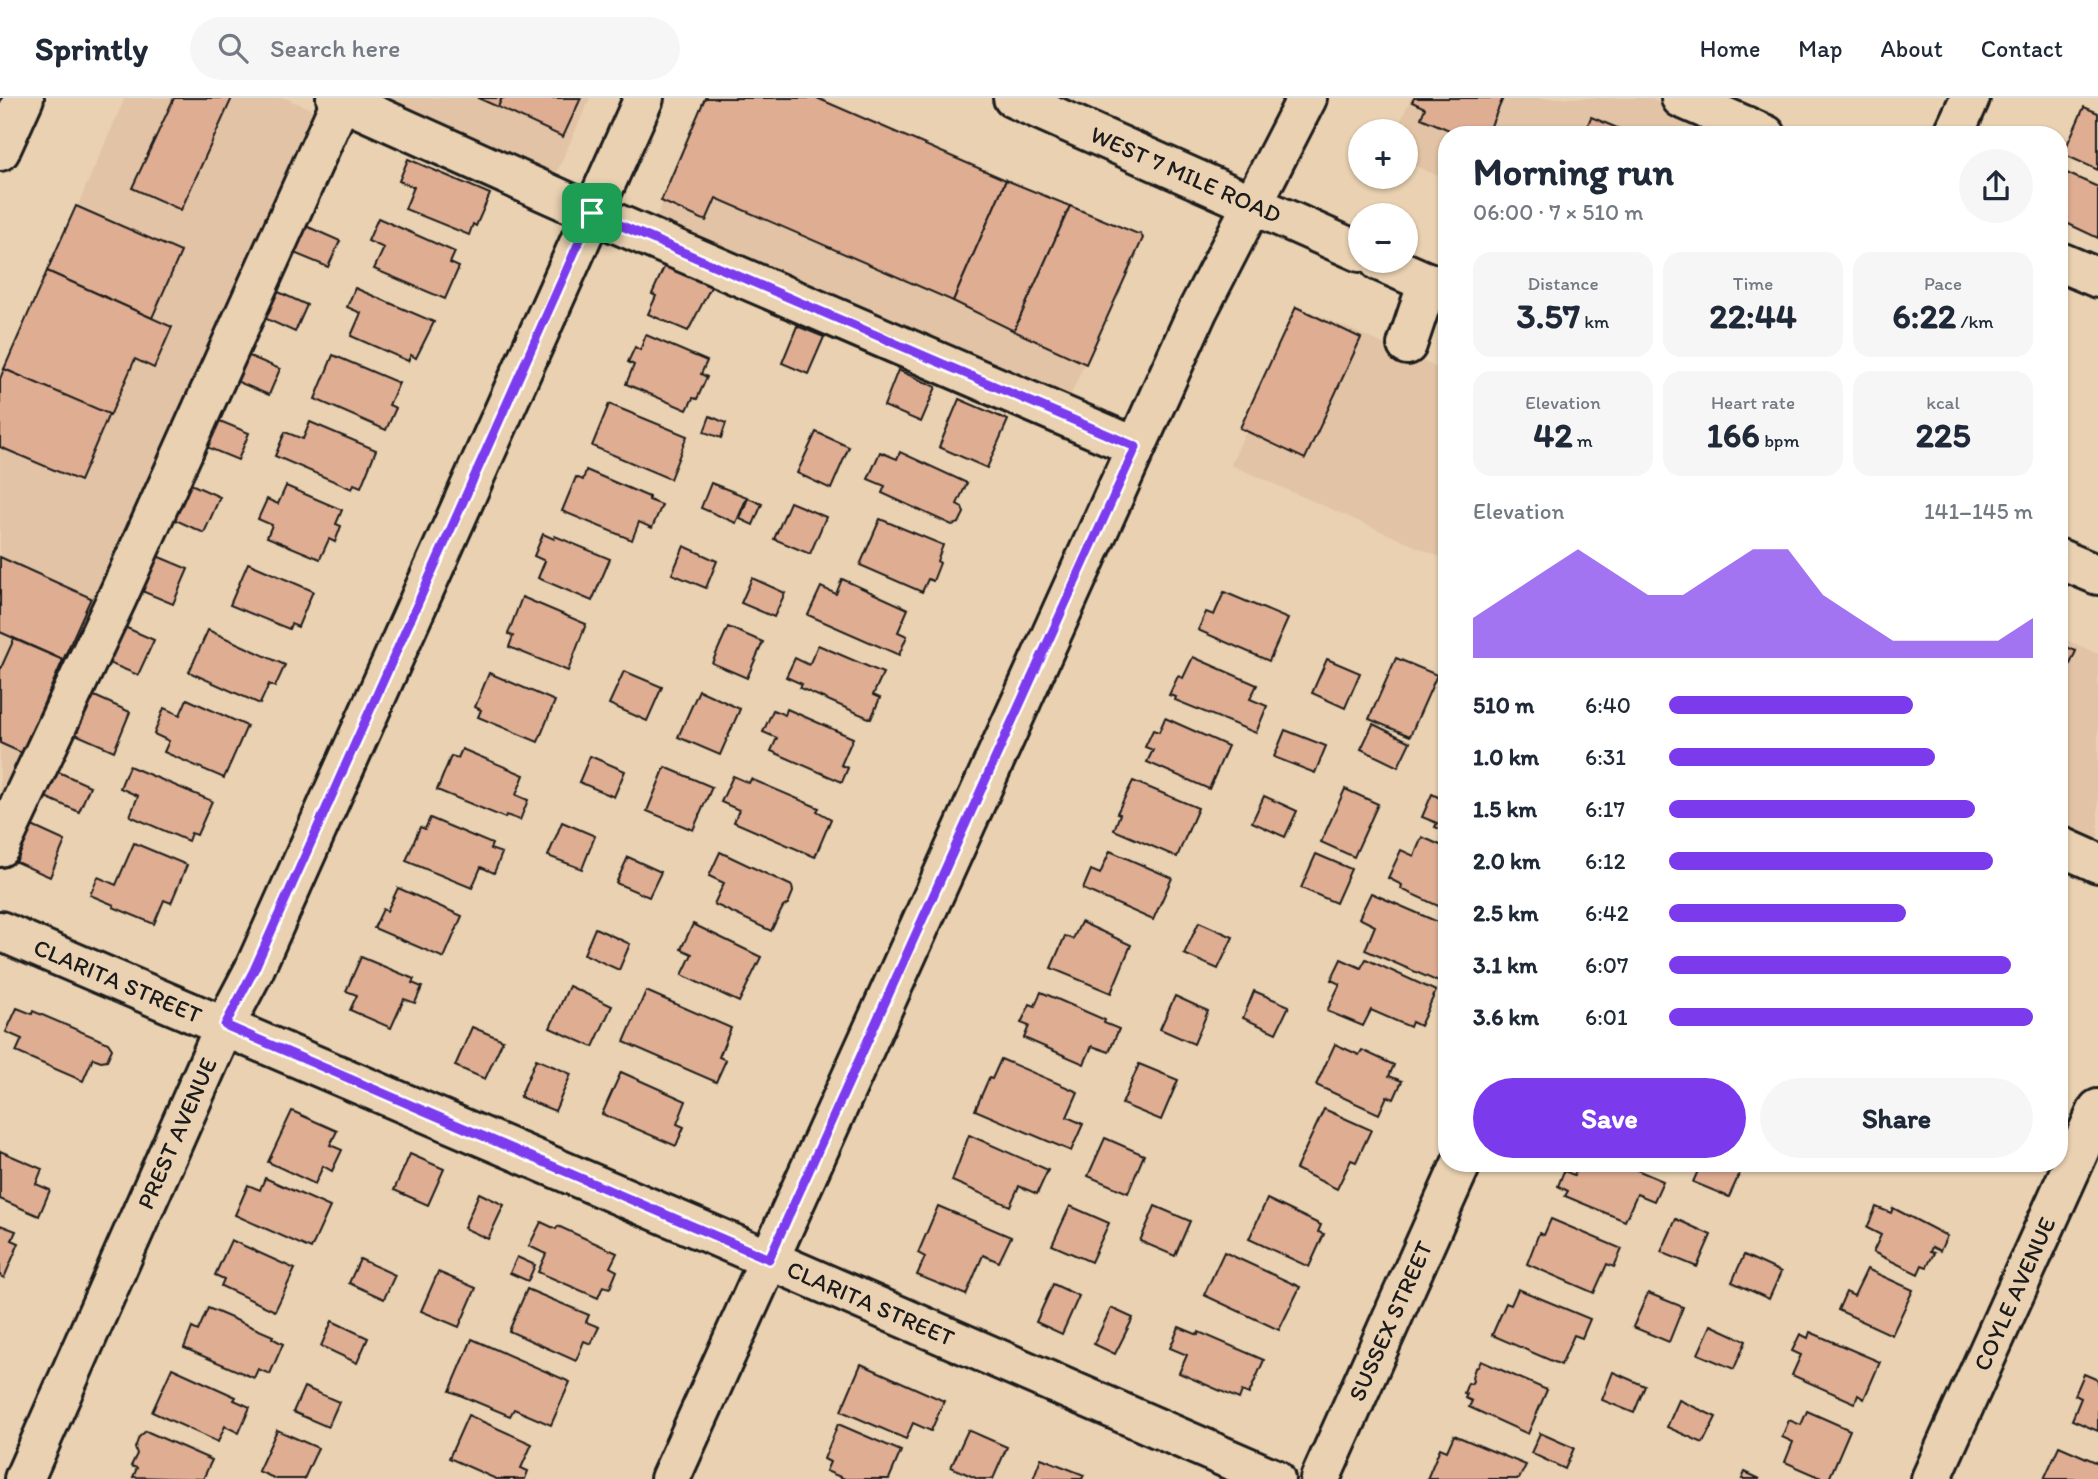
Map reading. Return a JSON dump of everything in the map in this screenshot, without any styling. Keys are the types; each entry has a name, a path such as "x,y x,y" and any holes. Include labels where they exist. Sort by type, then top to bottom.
{"street":[{"path":"0,151 24,98"},
{"name":"PREST AVENUE","path":"24,1479 225,1025 254,970 644,98"},
{"name":"WEST 7 MILE ROAD","path":"1013,98 1348,247"},
{"path":"670,1479 1198,310 1307,98"},
{"path":"1681,98 1745,126"},
{"path":"1957,126 1970,98"},
{"path":"3,832 117,598 338,99 386,108 592,213 1136,447"},
{"path":"2068,265 2098,278"},
{"path":"1406,345 1438,286 1407,273"},
{"path":"2068,562 2098,575"},
{"path":"2068,850 2098,863"},
{"name":"CLARITA STREET","path":"0,931 225,1025 1275,1479"},
{"name":"COYLE AVENUE","path":"1931,1479 2098,1109"},
{"name":"SUSSEX STREET","path":"1320,1479 1457,1172"}],"shaded area":[{"path":"125,98 285,98 313,110 0,822 0,382"},
{"path":"368,98 590,98 553,180"},
{"path":"708,98 822,98 1140,237 1068,401 655,220"},
{"path":"1411,98 1649,98 1712,126 1438,126 1438,176 1418,167 1418,119 1401,119"},
{"path":"1300,307 1438,368 1438,556 1231,465"},
{"path":"2068,641 2098,654 2098,846 2068,833"}],"building":[{"path":"174,98 232,98 181,210 132,188"},
{"path":"478,98 502,98 498,107"},
{"path":"502,98 581,98 563,137 498,107"},
{"path":"705,98 817,98 1006,180 953,301 716,198 706,221 661,201"},
{"path":"1414,98 1503,98 1491,126 1440,126 1421,118 1425,108 1412,102"},
{"path":"2084,107 2098,113 2098,170 2068,156 2068,143"},
{"path":"1591,117 1612,126 1588,126"},
{"path":"408,159 490,194 476,226 473,224 469,235 405,209 414,187 399,181"},
{"path":"2068,174 2098,187 2098,238 2068,224"},
{"path":"1006,180 1070,206 1014,331 953,301"},
{"path":"76,206 181,252 152,318 47,271"},
{"path":"1070,206 1140,233 1143,238 1086,364 1014,331"},
{"path":"378,218 455,252 450,263 459,267 445,299 374,269 384,248 368,241"},
{"path":"306,226 340,241 328,267 294,253"},
{"path":"665,265 712,285 688,331 648,314 656,296 652,294"},
{"path":"47,271 172,327 154,368 135,359 110,416 4,369"},
{"path":"355,288 434,322 416,358 411,355 408,361 351,336 361,313 347,307"},
{"path":"272,289 307,305 295,332 260,316"},
{"path":"1296,307 1361,338 1305,459 1240,428"},
{"path":"797,326 824,337 808,374 782,363"},
{"path":"646,335 707,361 701,374 707,377 697,399 693,398 687,410 626,384 634,365 628,362 635,347 640,350"},
{"path":"247,355 280,369 269,395 236,381"},
{"path":"333,355 399,383 389,405 396,408 386,430 315,399"},
{"path":"4,369 109,414 80,481 0,447 0,379"},
{"path":"898,370 936,387 921,422 884,406"},
{"path":"959,399 1008,420 987,468 939,447"},
{"path":"609,404 687,436 670,479 592,446"},
{"path":"710,416 726,423 721,438 704,432"},
{"path":"215,419 249,433 238,460 204,446"},
{"path":"310,422 376,450 361,487 354,484 352,489 275,456 285,432 303,439"},
{"path":"816,432 849,447 831,489 797,473"},
{"path":"880,452 897,459 900,452 967,483 957,504 962,507 964,513 959,523 952,525 882,493 885,486 868,479"},
{"path":"586,470 662,505 652,528 639,522 632,540 562,511 576,477 583,480"},
{"path":"184,481 220,497 204,533 169,517"},
{"path":"711,483 747,497 736,523 701,508"},
{"path":"286,486 342,510 336,524 341,526 335,542 329,539 320,559 267,537 272,525 258,519 267,499 278,504"},
{"path":"748,498 762,504 753,525 740,519"},
{"path":"790,502 826,517 810,554 774,539"},
{"path":"880,519 943,545 933,581 928,579 922,592 860,565"},
{"path":"543,534 554,539 555,536 610,559 592,601 538,578 545,561 534,556"},
{"path":"684,546 717,561 706,588 672,574"},
{"path":"152,554 188,569 173,604 137,589"},
{"path":"0,557 91,598 63,660 0,632"},
{"path":"248,563 313,591 298,627 291,624 289,629 230,605"},
{"path":"752,578 785,593 774,617 741,603"},
{"path":"842,579 908,609 898,632 907,636 899,655 808,615 821,587 836,594"},
{"path":"1224,592 1288,619 1269,661 1198,630 1206,612 1214,615"},
{"path":"522,597 586,624 568,671 509,647 513,636 508,634"},
{"path":"120,625 154,640 138,675 104,661"},
{"path":"728,627 763,642 747,678 712,663"},
{"path":"208,630 285,665 275,687 269,684 260,704 189,672"},
{"path":"14,639 63,660 22,753 0,743 0,670"},
{"path":"818,645 883,673 873,695 880,698 871,719 800,688 802,684 786,677 795,658 809,665"},
{"path":"2068,648 2076,651 2068,668"},
{"path":"1193,657 1257,685 1250,699 1267,706 1256,733 1175,700 1176,697 1169,695 1178,676 1183,678"},
{"path":"1396,658 1437,675 1410,736 1369,719"},
{"path":"1327,659 1360,673 1345,708 1312,693"},
{"path":"624,671 662,687 647,721 609,704"},
{"path":"489,673 555,701 538,742 478,717 481,710 475,707"},
{"path":"699,690 740,709 720,755 678,737"},
{"path":"90,694 130,712 114,751 73,733"},
{"path":"187,699 247,726 224,778 164,752 169,741 154,734 164,708 180,715"},
{"path":"787,709 853,738 841,765 848,768 842,782 771,751 777,738 763,732 773,710 785,715"},
{"path":"1165,718 1228,746 1209,789 1147,762 1153,750 1145,747 1153,730 1159,732"},
{"path":"1373,724 1410,742 1398,767 1361,749"},
{"path":"1285,730 1326,746 1315,773 1274,757"},
{"path":"462,749 524,775 516,795 528,800 520,820 506,815 505,818 437,790 451,756 458,758"},
{"path":"590,756 625,771 614,797 579,782"},
{"path":"129,766 212,801 197,835 191,833 188,841 130,816 138,796 120,788"},
{"path":"665,767 712,787 693,830 647,811"},
{"path":"54,770 90,786 79,812 43,796"},
{"path":"733,776 749,783 751,779 819,808 817,811 831,819 815,857 734,822 739,810 721,802"},
{"path":"1133,781 1198,808 1177,857 1114,830 1120,814 1117,813"},
{"path":"1345,789 1378,804 1354,857 1321,842"},
{"path":"1432,794 1438,797 1438,828 1435,827 1437,823 1422,817"},
{"path":"1264,796 1297,811 1285,837 1252,822"},
{"path":"430,818 492,844 490,849 502,853 494,873 481,867 472,888 406,861 420,827 425,829"},
{"path":"562,822 595,836 582,869 548,856"},
{"path":"32,826 65,841 50,877 16,862"},
{"path":"1422,837 1438,844 1438,906 1401,889 1402,885 1388,878 1401,850 1414,856"},
{"path":"134,843 187,865 171,903 164,900 154,924 90,895 98,877 116,885"},
{"path":"1110,851 1172,878 1153,920 1083,889 1091,870 1100,874"},
{"path":"720,852 792,886 793,892 788,904 783,907 771,931 714,904 724,883 709,876"},
{"path":"1316,854 1351,869 1336,903 1301,888"},
{"path":"628,857 661,872 649,897 616,883"},
{"path":"398,888 462,916 444,958 374,928 383,909 387,911"},
{"path":"1371,893 1438,922 1438,982 1365,950 1375,926 1359,918"},
{"path":"1081,922 1131,945 1111,993 1051,968 1065,936 1073,939"},
{"path":"1199,922 1233,937 1218,969 1184,954"},
{"path":"693,924 761,957 739,1002 682,975 692,954 681,949"},
{"path":"595,928 630,944 619,970 584,954"},
{"path":"361,957 414,979 412,983 422,987 415,1003 404,999 391,1028 350,1010 357,995 346,991"},
{"path":"1341,959 1361,968 1366,959 1436,991 1420,1026 1412,1022 1410,1027 1371,1010 1363,1026 1327,1011 1340,984 1331,980"},
{"path":"569,986 612,1006 593,1047 550,1028"},
{"path":"646,991 731,1028 719,1057 726,1060 716,1082 624,1042"},
{"path":"1254,991 1289,1006 1276,1033 1243,1018"},
{"path":"1041,992 1105,1020 1104,1023 1119,1029 1109,1052 1092,1046 1084,1064 1024,1038 1029,1026 1021,1023 1030,1004 1035,1006"},
{"path":"1175,996 1208,1011 1194,1044 1160,1029"},
{"path":"17,1008 32,1014 33,1011 108,1043 112,1049 107,1060 93,1058 83,1081 16,1052 22,1039 6,1032"},
{"path":"472,1027 503,1040 485,1079 455,1066"},
{"path":"1335,1044 1359,1055 1362,1050 1394,1065 1389,1076 1402,1081 1394,1099 1387,1096 1379,1114 1316,1085"},
{"path":"536,1059 571,1074 555,1111 520,1097"},
{"path":"1001,1059 1078,1092 1067,1117 1083,1124 1071,1151 975,1110"},
{"path":"1139,1064 1178,1080 1161,1120 1122,1104"},
{"path":"621,1072 686,1101 677,1124 684,1127 676,1146 602,1114"},
{"path":"1324,1109 1371,1130 1356,1162 1351,1160 1337,1189 1296,1169"},
{"path":"292,1111 337,1131 330,1145 342,1150 332,1171 323,1166 315,1184 268,1162"},
{"path":"969,1135 1048,1170 1037,1194 1019,1186 1010,1206 952,1181"},
{"path":"1105,1138 1144,1155 1128,1193 1088,1176"},
{"path":"0,1151 42,1169 36,1184 50,1190 39,1216 0,1199"},
{"path":"410,1154 444,1169 428,1205 394,1190"},
{"path":"1564,1172 1574,1175 1575,1172 1642,1172 1663,1181 1654,1201 1637,1194 1625,1221 1565,1196 1568,1191 1558,1186"},
{"path":"1697,1172 1740,1172 1729,1197 1693,1182"},
{"path":"265,1178 330,1207 311,1249 235,1215 248,1185 260,1190"},
{"path":"479,1193 504,1205 488,1239 464,1228"},
{"path":"1267,1199 1321,1225 1318,1232 1324,1234 1309,1267 1249,1239"},
{"path":"938,1206 1011,1237 999,1262 983,1255 966,1295 917,1275 925,1257 918,1253"},
{"path":"1070,1206 1109,1223 1091,1262 1052,1245"},
{"path":"1155,1206 1190,1221 1175,1256 1140,1241"},
{"path":"1876,1207 1891,1213 1893,1208 1947,1236 1940,1251 1932,1247 1930,1252 1934,1253 1927,1267 1922,1265 1918,1274 1873,1252 1881,1235 1867,1228"},
{"path":"1551,1219 1622,1249 1614,1267 1607,1264 1594,1293 1527,1264 1539,1233 1544,1235"},
{"path":"1676,1219 1711,1235 1697,1267 1661,1252"},
{"path":"541,1222 556,1229 558,1226 617,1253 610,1267 617,1271 610,1288 603,1286 598,1298 538,1272 546,1254 529,1246"},
{"path":"0,1225 16,1231 12,1240 19,1243 4,1278 0,1276"},
{"path":"231,1240 295,1269 275,1311 221,1286 224,1279 215,1275"},
{"path":"1224,1252 1300,1287 1279,1330 1204,1295"},
{"path":"1744,1255 1781,1272 1769,1299 1732,1282"},
{"path":"517,1257 535,1265 528,1281 510,1273"},
{"path":"360,1259 395,1275 384,1299 349,1283"},
{"path":"1867,1269 1913,1290 1892,1335 1838,1310 1846,1292 1854,1296"},
{"path":"438,1272 476,1288 459,1327 421,1311"},
{"path":"1053,1284 1079,1296 1062,1334 1036,1322"},
{"path":"527,1289 589,1315 586,1322 599,1327 591,1344 584,1341 576,1361 509,1331"},
{"path":"1518,1289 1590,1319 1582,1338 1574,1335 1561,1365 1492,1335 1506,1303 1511,1305"},
{"path":"1648,1293 1683,1307 1669,1342 1633,1327"},
{"path":"208,1308 273,1336 272,1338 283,1344 270,1374 258,1369 254,1378 184,1348 192,1328 198,1331"},
{"path":"1111,1308 1133,1318 1115,1354 1094,1344"},
{"path":"332,1321 368,1338 357,1363 321,1346"},
{"path":"1711,1325 1746,1341 1734,1369 1698,1354"},
{"path":"1179,1327 1198,1335 1199,1332 1264,1360 1249,1394 1242,1391 1239,1399 1179,1373 1187,1355 1170,1348"},
{"path":"1810,1332 1880,1362 1864,1399 1858,1395 1855,1403 1792,1375 1801,1355 1792,1351 1800,1334 1808,1338"},
{"path":"472,1339 570,1382 551,1425 514,1409 510,1416 450,1391"},
{"path":"1481,1361 1547,1390 1528,1434 1469,1407 1472,1401 1465,1398 1467,1394 1464,1393 1468,1383 1473,1381 1475,1368"},
{"path":"861,1364 944,1401 931,1431 913,1423 906,1439 841,1411"},
{"path":"172,1368 236,1397 234,1400 250,1407 239,1433 225,1426 218,1442 152,1412"},
{"path":"1613,1372 1645,1386 1634,1413 1602,1400"},
{"path":"2084,1374 2098,1380 2098,1431 2072,1420 2081,1398 2075,1395"},
{"path":"304,1387 339,1402 328,1427 293,1412"},
{"path":"1679,1400 1716,1417 1703,1443 1667,1427"},
{"path":"1807,1411 1850,1430 1829,1479 1785,1462 1793,1442 1782,1437 1789,1420 1801,1425"},
{"path":"468,1415 532,1444 521,1468 528,1471 525,1479 496,1479 449,1458"},
{"path":"838,1424 901,1451 889,1479 845,1479 826,1471 830,1462 824,1459"},
{"path":"277,1430 318,1448 304,1479 276,1479 258,1471"},
{"path":"968,1430 1007,1447 993,1479 978,1479 951,1467"},
{"path":"146,1431 212,1460 203,1479 133,1477 137,1468 131,1466 137,1454 135,1448 139,1437"},
{"path":"1540,1433 1574,1448 1565,1469 1531,1453"},
{"path":"1454,1435 1526,1465 1519,1479 1427,1479 1440,1448 1447,1451"},
{"path":"2059,1446 2098,1463 2098,1479 2044,1479"},
{"path":"1041,1458 1084,1475 1082,1479 1033,1479"},
{"path":"1745,1472 1760,1479 1742,1479"}],"route":[{"path":"592,213 1136,447 769,1259 225,1025 254,970 592,213"}]}
